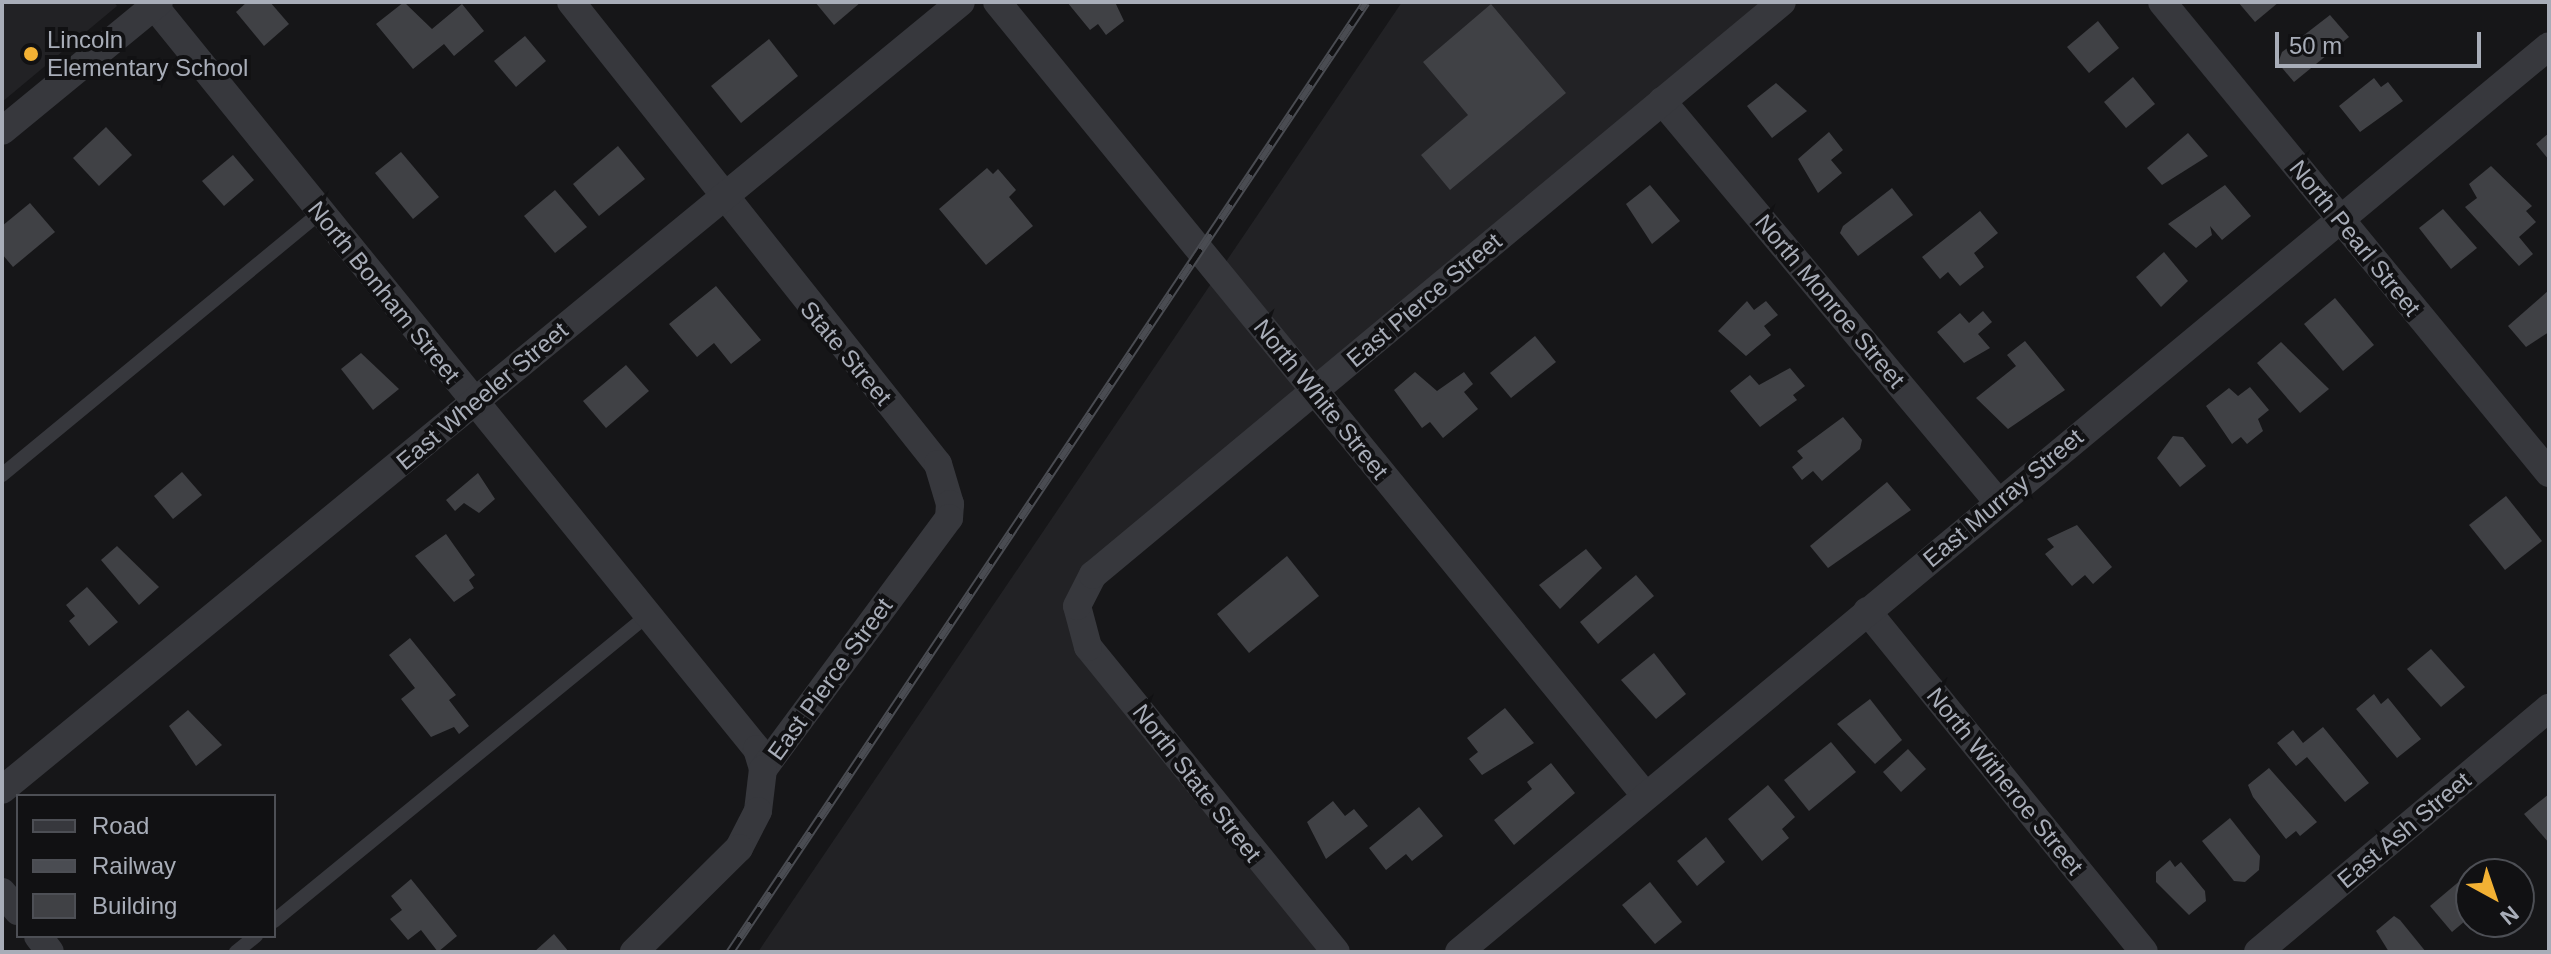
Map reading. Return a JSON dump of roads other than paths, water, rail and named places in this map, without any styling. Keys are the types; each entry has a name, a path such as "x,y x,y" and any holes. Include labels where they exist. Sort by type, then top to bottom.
{"street":[{"path":"571,2 726,194"},
{"name":"East Wheeler Street","path":"2,790 961,2"},
{"name":"North White Street","path":"997,2 1645,795"},
{"name":"East Pierce Street","path":"1077,606 1093,575 1782,2"},
{"name":"North Pearl Street","path":"2162,2 2549,473"},
{"path":"2,131 155,3"},
{"name":"North Bonham Street","path":"155,3 320,213 757,749 763,769"},
{"name":"East Murray Street","path":"1459,952 2339,219 2544,59"},
{"name":"North Monroe Street","path":"1662,101 1998,502"},
{"name":"State Street","path":"726,194 801,299 938,464 949,518"},
{"name":"East Pierce Street","path":"634,952 739,848 758,811 763,769 949,518"},
{"name":"North State Street","path":"1077,606 1088,647 1336,952"},
{"name":"North Witheroe Street","path":"1867,611 2144,952"},
{"name":"East Ash Street","path":"2258,952 2549,708"},
{"path":"2,892 16,909"}],"lane":[{"path":"2,475 320,213"},
{"path":"276,919 648,615"},
{"path":"236,952 254,938"}],"railway":[{"path":"730,952 1366,2"}],"place":[{"name":"Lincoln Elementary School","path":"31,54"}]}
